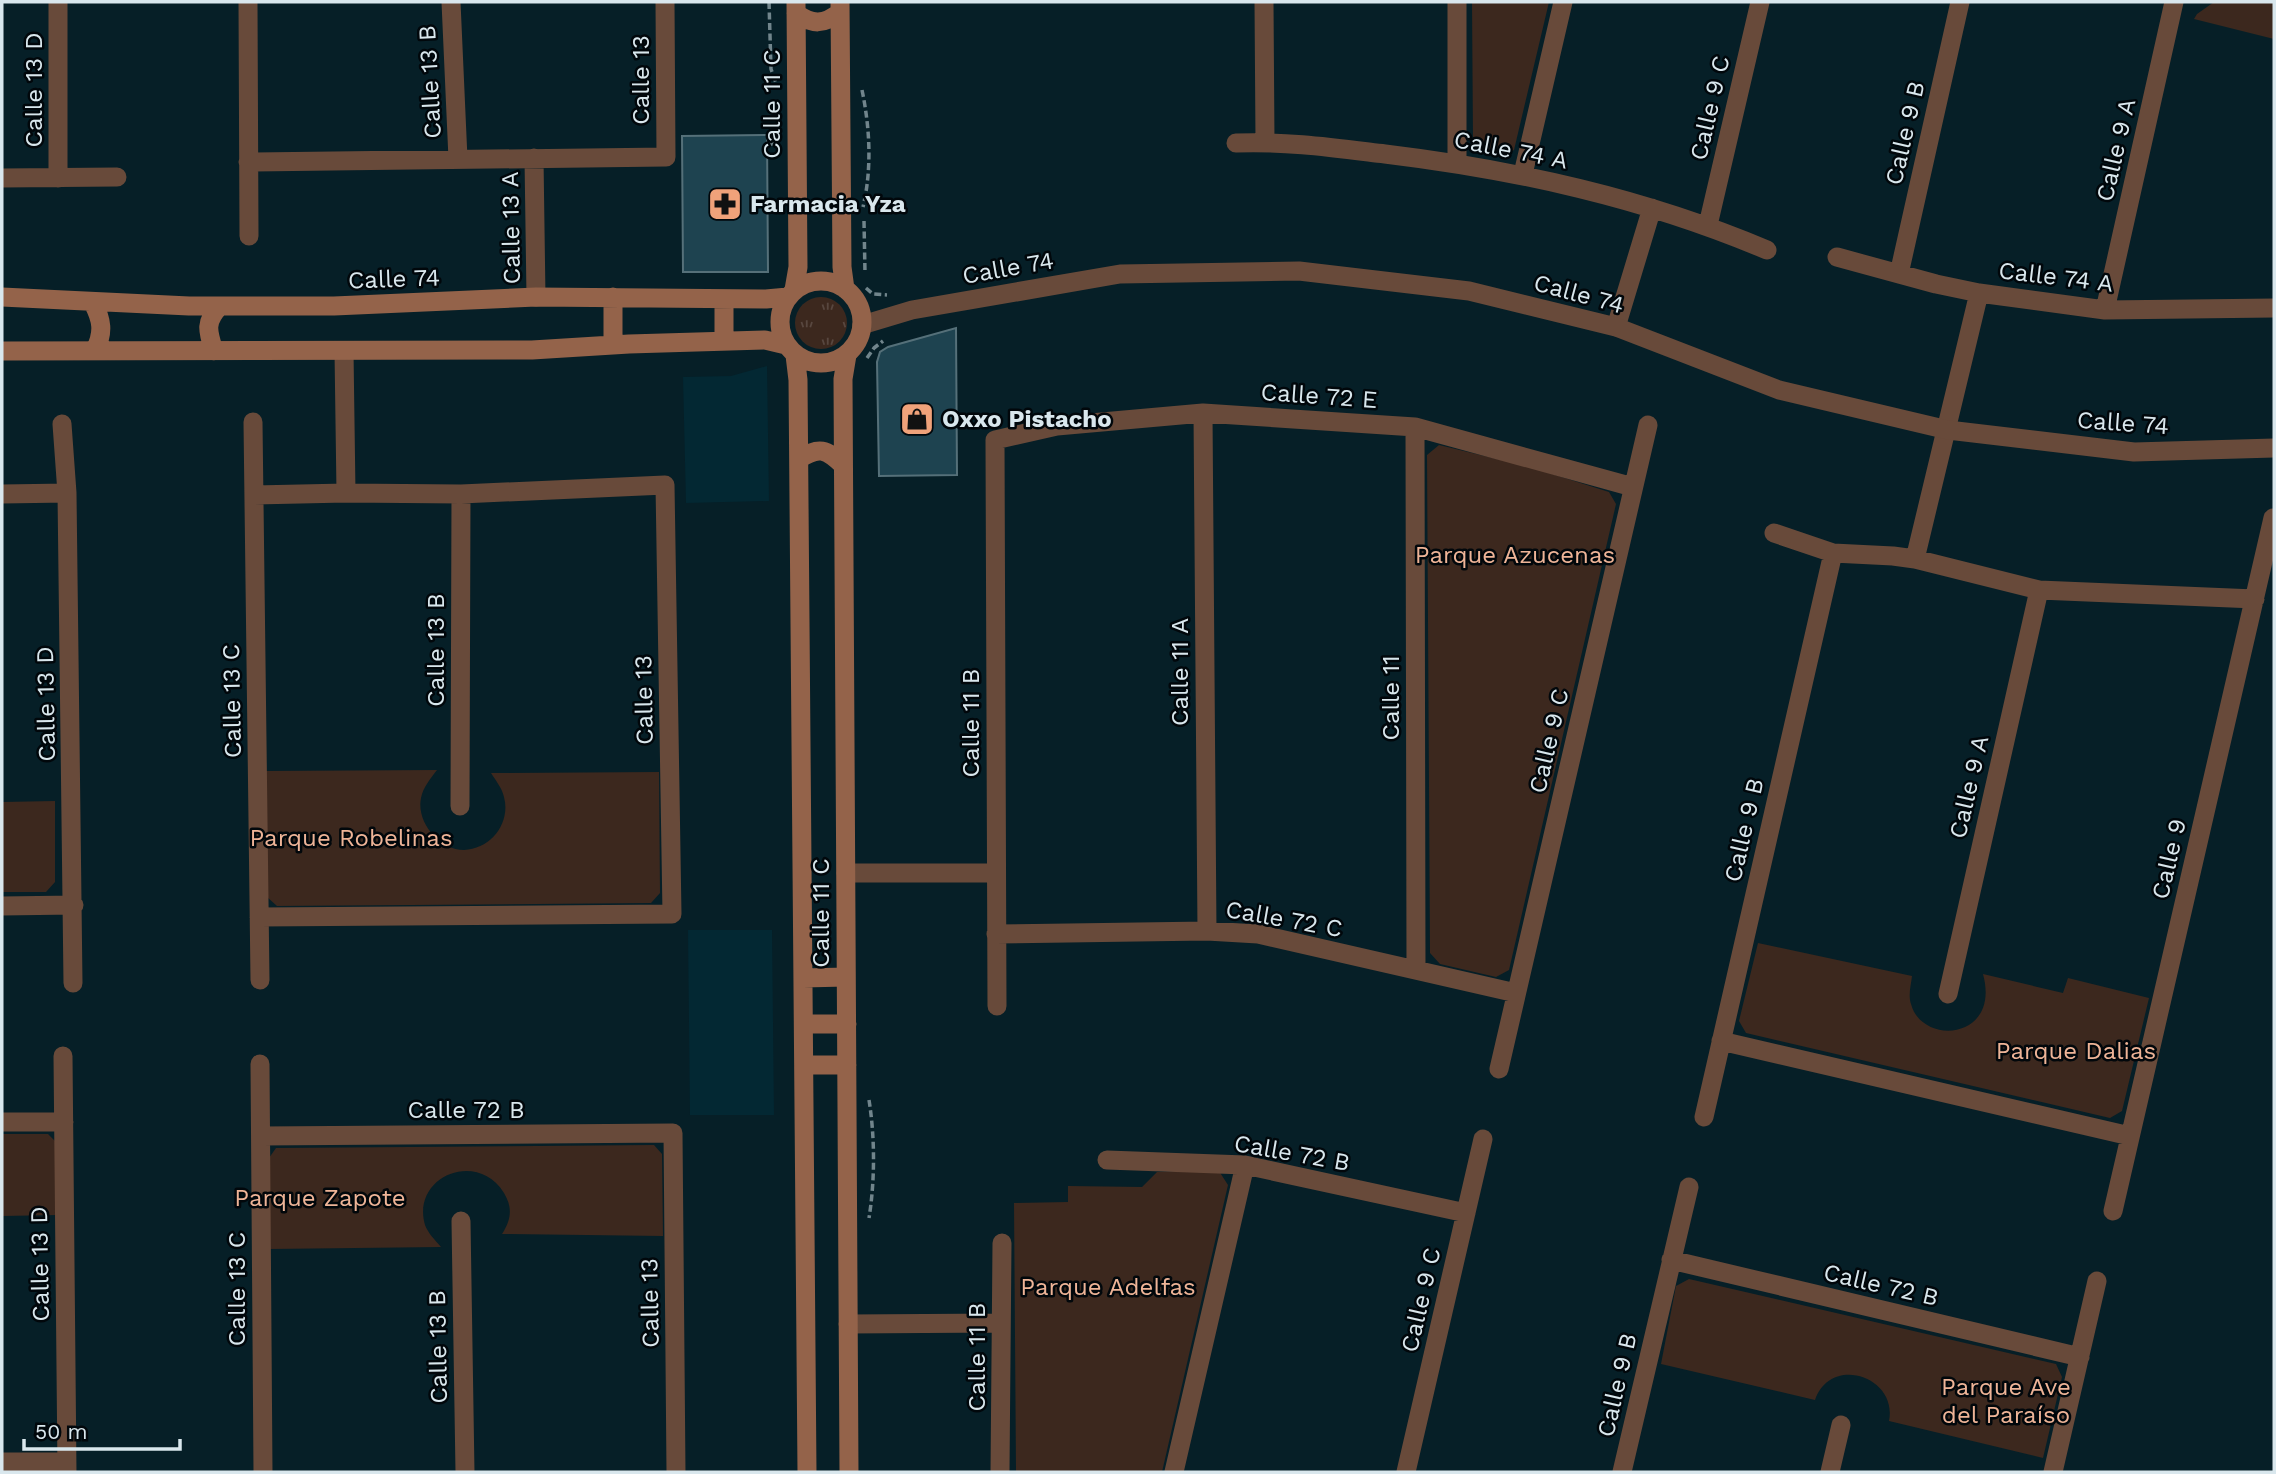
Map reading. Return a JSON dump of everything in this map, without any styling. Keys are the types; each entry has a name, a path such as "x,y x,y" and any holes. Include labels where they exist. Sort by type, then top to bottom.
{"main road":[{"path":"796,7 807,21 818,23 830,21 840,7"},
{"name":"Calle 11 C","path":"791,293 798,267 796,7"},
{"path":"840,7 842,267 845,289"},
{"path":"2,351 532,349 765,340 816,364 856,359 855,346 862,325 858,305 845,289 825,281 814,281 791,293 782,308 779,321 790,350"},
{"name":"Calle 74","path":"2,297 93,303 334,306 536,296 766,299 791,293"},
{"path":"613,297 613,345"},
{"path":"724,299 724,341"},
{"path":"93,303 100,316 102,329 95,350"},
{"path":"214,351 208,324 212,314 220,306"},
{"name":"Calle 11 C","path":"790,350 798,380 807,1472"},
{"name":"Calle 11 C","path":"849,1472 843,379 856,359"},
{"path":"799,459 810,452 821,450 832,454 843,465"},
{"path":"803,978 846,976"},
{"path":"804,1024 847,1024"},
{"path":"804,1065 847,1065"}],"street":[{"name":"Calle 13 D","path":"58,2 58,178"},
{"path":"248,2 248,236"},
{"name":"Calle 13 B","path":"451,2 458,159"},
{"name":"Calle 13","path":"534,158 666,157 664,2"},
{"path":"1264,2 1265,142"},
{"path":"1457,2 1457,163"},
{"path":"1522,174 1563,2"},
{"name":"Calle 9 C","path":"1708,225 1760,2"},
{"name":"Calle 9 B","path":"1899,274 1960,2"},
{"name":"Calle 9 A","path":"2105,310 2175,2"},
{"name":"Calle 74 A","path":"1236,143 1265,142 1457,163 1522,174 1708,225 1767,250"},
{"path":"248,162 534,158"},
{"name":"Calle 13 A","path":"534,158 536,296"},
{"path":"2,178 117,177"},
{"path":"1616,327 1652,208"},
{"name":"Calle 74 A","path":"1837,257 1979,293 2105,310 2274,308"},
{"name":"Calle 74","path":"862,325 912,310 1120,274 1299,271 1469,291 1616,327 1779,390 1948,430 2134,452 2274,448"},
{"path":"1915,559 1979,293"},
{"path":"344,351 346,493"},
{"name":"Calle 72 E","path":"995,440 1057,426 1203,413 1415,426 1633,487"},
{"name":"Calle 11 A","path":"1203,413 1207,930"},
{"name":"Calle 13 C","path":"254,422 260,980"},
{"name":"Calle 13 D","path":"62,424 67,493 74,983"},
{"name":"Calle 9 C","path":"1499,1069 1648,425"},
{"name":"Calle 11","path":"1415,426 1416,969"},
{"name":"Calle 11 B","path":"995,440 997,1006"},
{"name":"Calle 13","path":"259,917 672,914 665,485 461,494"},
{"path":"2,494 67,493"},
{"path":"254,495 461,494"},
{"name":"Calle 13 B","path":"460,806 461,494"},
{"name":"Calle 9","path":"2113,1210 2273,518"},
{"path":"1774,533 1833,553 1893,555 2039,590 2255,599"},
{"name":"Calle 9 B","path":"1704,1117 1833,553"},
{"name":"Calle 9 A","path":"1948,994 2039,590"},
{"path":"846,873 996,873"},
{"path":"2,905 74,905"},
{"name":"Calle 72 C","path":"996,934 1207,930 1258,934 1516,993"},
{"path":"1721,1041 2130,1136"},
{"name":"Calle 13 D","path":"63,1056 67,1467"},
{"name":"Calle 13 C","path":"260,1064 263,1472"},
{"path":"2,1122 64,1122"},
{"name":"Calle 13","path":"673,1133 676,1472"},
{"name":"Calle 72 B","path":"261,1136 673,1133"},
{"name":"Calle 9 C","path":"1406,1472 1483,1139"},
{"name":"Calle 72 B","path":"1107,1160 1245,1165 1466,1213"},
{"path":"1174,1472 1245,1165"},
{"name":"Calle 9 B","path":"1622,1472 1689,1187"},
{"name":"Calle 13 B","path":"461,1221 465,1472"},
{"name":"Calle 11 B","path":"1000,1472 1002,1243"},
{"name":"Calle 72 B","path":"1671,1260 2080,1357"},
{"path":"2053,1472 2097,1281"},
{"path":"848,1324 1001,1323"},
{"path":"1830,1472 1841,1425"},
{"path":"2,1462 67,1467"}],"path":[{"path":"769,2 771,69 776,95"},
{"path":"862,79 862,92 867,109 868,183 863,207 864,284 868,291 880,296 898,291"},
{"path":"776,144 776,156"},
{"path":"856,359 869,354 878,343 890,338"},
{"path":"867,1090 872,1131 872,1201 868,1224"}],"shaded area":[{"path":"767,366 769,501 686,503 683,377 731,376"},
{"path":"688,930 772,930 774,1115 690,1115"}],"green space":[{"path":"1472,2 1549,2 1514,150 1503,156 1480,153 1473,142"},
{"path":"2214,2 2274,2 2274,39 2194,19"},
{"path":"821,297 831,299 839,305 845,313 845,333 839,341 831,347 821,349 811,347 803,341 797,333 795,323 797,313 803,305 811,299"},
{"name":"Parque Azucenas","path":"1439,445 1530,467 1609,492 1616,504 1509,970 1496,977 1440,964 1430,953 1427,455"},
{"name":"Parque Robelinas","path":"437,770 422,794 422,816 438,840 455,849 464,850 483,845 502,825 504,797 491,773 659,772 660,893 651,903 277,906 267,897 265,771"},
{"path":"55,801 55,882 46,892 2,892 2,802"},
{"name":"Parque Dalias","path":"1758,943 1912,976 1910,1001 1918,1017 1929,1026 1943,1030 1958,1030 1971,1024 1981,1012 1986,996 1983,974 2063,993 2068,978 2149,998 2122,1111 2110,1118 1746,1033 1739,1021"},
{"path":"2,1134 48,1134 58,1144 59,1215 2,1216"},
{"name":"Parque Zapote","path":"654,1145 662,1154 663,1236 502,1234 510,1214 504,1193 492,1180 478,1173 463,1171 449,1174 437,1182 428,1194 423,1208 426,1228 441,1247 270,1249 269,1158 276,1148"},
{"name":"Parque Adelfas","path":"1219,1171 1228,1185 1162,1472 1016,1472 1014,1203 1068,1202 1068,1186 1142,1187 1157,1172"},
{"name":"Parque Ave del Paraíso","path":"1689,1279 2056,1364 2062,1377 2043,1458 1889,1421 1889,1406 1883,1393 1874,1383 1861,1377 1848,1375 1835,1378 1823,1386 1815,1400 1661,1364 1676,1286"}],"building":[{"name":"Farmacia Yza","path":"767,135 768,272 683,272 682,136"},
{"name":"Oxxo Pistacho","path":"956,328 957,475 879,476 877,362 880,352 888,347"}],"place":[{"name":"Farmacia Yza","path":"725,204"},
{"name":"Oxxo Pistacho","path":"917,419"}]}
